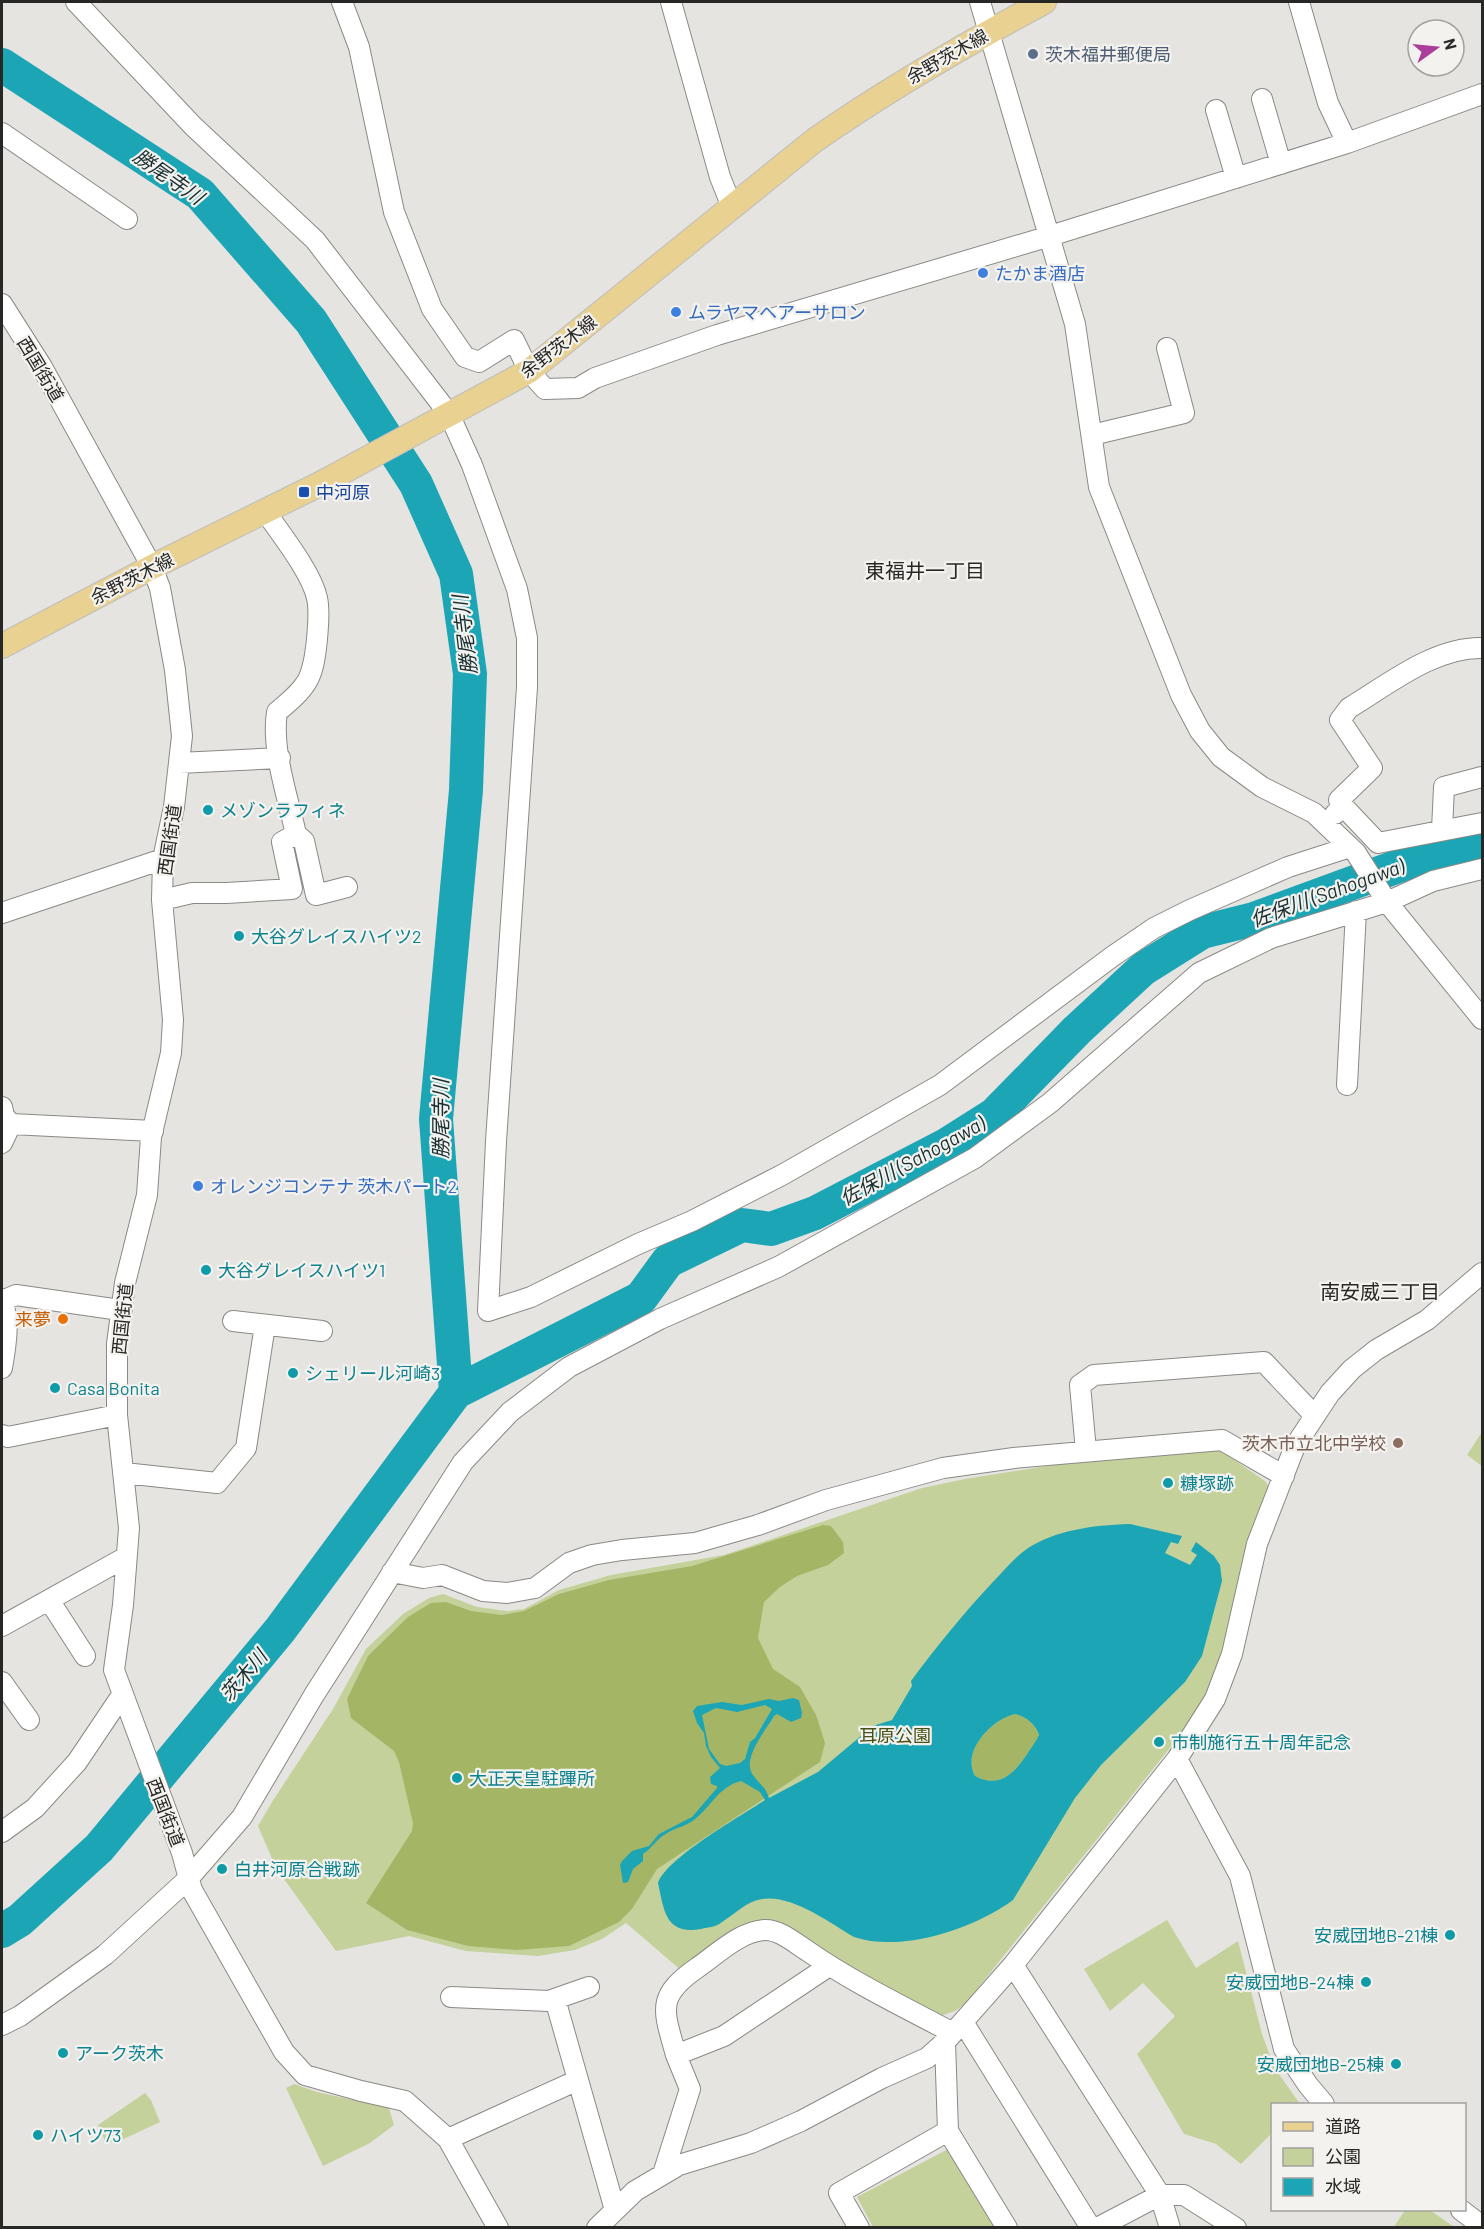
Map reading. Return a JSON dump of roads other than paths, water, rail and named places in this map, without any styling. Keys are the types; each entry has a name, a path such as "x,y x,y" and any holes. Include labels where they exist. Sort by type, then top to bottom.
{"main road":[{"name":"余野茨木線","path":"2,646 152,567 345,470 529,371 815,140 863,107 988,32 1044,2"}],"street":[{"path":"76,2 193,126 315,240 444,417 472,465 517,589 527,638 527,687 496,1141 488,1311 531,1297 638,1244 692,1221 940,1086 1113,956 1154,928 1288,867 1353,850"},
{"path":"342,2 359,47 394,212 432,309 465,357 479,362 514,340 529,371 545,389 578,388 595,378 717,335 1050,236 1281,164 1347,143 1482,94"},
{"path":"671,2 720,177 732,207"},
{"path":"981,2 1075,324 1099,487 1181,695 1200,731 1221,757 1263,787 1314,813 1353,850 1387,902 1482,1019"},
{"path":"1299,2 1328,103 1347,143"},
{"path":"1262,99 1281,164"},
{"path":"1216,110 1236,178"},
{"path":"2,133 127,219"},
{"name":"西国街道","path":"2,304 42,367 152,567 160,588 175,670 182,736 174,807 163,859 162,900 173,1020 171,1053 153,1131 147,1195 125,1283 117,1344 117,1415 129,1528 123,1605 114,1670 182,1853 188,1879 284,2052 305,2075 405,2101 448,2139 498,2228"},
{"path":"1092,435 1184,413 1167,348"},
{"path":"265,511 308,577 317,597 319,621 315,665 311,677 301,692 277,712 274,728 296,834 304,841 316,895 347,887"},
{"path":"1482,648 1458,650 1440,656 1349,708 1340,720 1371,768 1339,800 1378,843 1482,823"},
{"path":"179,763 280,758"},
{"path":"1442,830 1444,786 1482,777"},
{"path":"1325,823 1343,806"},
{"path":"162,900 192,893 226,894 292,889 282,842 296,834"},
{"path":"2,913 163,859"},
{"path":"2,2025 21,2016 105,1954 188,1879 242,1818 314,1695 463,1462 510,1412 569,1367 660,1319 778,1267 975,1158 1050,1103 1199,973 1271,938 1387,902 1433,881 1482,869"},
{"path":"1347,1085 1356,911"},
{"path":"2,1143 6,1116 153,1131"},
{"path":"597,2228 635,2191 679,2165 752,2143 801,2121 882,2078 927,2058 953,2032 1013,1965 1177,1759 1215,1699 1232,1654 1257,1544 1296,1446 1330,1393 1352,1368 1376,1350 1427,1320 1482,1273"},
{"path":"2,1368 7,1319 2,1300 16,1295 120,1310"},
{"path":"233,1321 322,1331"},
{"path":"124,1473 217,1483 246,1448 265,1325"},
{"path":"1086,1450 1080,1384 1094,1375 1264,1362 1315,1416"},
{"path":"2,1435 8,1437 117,1415"},
{"path":"392,1572 423,1578 442,1575 483,1591 507,1593 535,1588 569,1563 592,1555 695,1543 758,1525 826,1500 943,1468 1086,1450 1222,1440 1284,1476"},
{"path":"2,1626 126,1557"},
{"path":"50,1600 85,1656"},
{"path":"2,1682 29,1720"},
{"path":"2,1832 34,1808 77,1762 122,1695"},
{"path":"1177,1759 1240,1876 1284,2049 1323,2103"},
{"path":"663,2174 690,2089 676,2055 666,2018 668,1995 684,1977 745,1935 766,1930 785,1936 829,1966 953,2032 1090,2228"},
{"path":"1013,1965 1160,2195 1170,2228"},
{"path":"676,2055 724,2036 829,1966"},
{"path":"452,1997 549,2001 589,1987"},
{"path":"555,1999 615,2210"},
{"path":"953,2032 948,2131 1007,2228"},
{"path":"448,2139 578,2080"},
{"path":"859,2228 839,2193 948,2131"},
{"path":"1097,2228 1160,2195 1184,2195 1236,2228"},
{"path":"1462,2211 1482,2226"}],"water":[{"path":"1130,1524 1182,1536 1178,1544 1171,1542 1165,1553 1190,1565 1197,1555 1191,1551 1196,1542 1214,1556 1220,1565 1222,1581 1202,1656 1185,1682 1101,1765 1075,1798 1013,1900 997,1911 958,1929 915,1940 893,1942 854,1937 810,1910 773,1899 751,1902 715,1926 689,1930 680,1928 668,1918 658,1883 664,1873 689,1850 765,1800 760,1792 741,1781 721,1792 694,1820 661,1837 643,1854 643,1861 633,1869 628,1882 623,1883 620,1865 622,1861 632,1851 649,1846 659,1834 692,1817 717,1788 711,1784 710,1777 720,1768 711,1757 704,1733 697,1723 693,1711 697,1706 722,1702 742,1705 769,1699 799,1700 801,1718 791,1722 777,1714 774,1716 752,1753 750,1768 769,1798 818,1772 873,1726 892,1720 912,1686 911,1681 930,1656 971,1607 1022,1553 1033,1545 1056,1535 1092,1527","holes":["765,1705 772,1709 755,1738 750,1742 745,1759 740,1763 726,1766 720,1764 709,1749 702,1715 716,1708 737,1712","1015,1714 1033,1724 1038,1731 1037,1739 1019,1765 1005,1778 986,1780 975,1776 972,1766 975,1747 997,1722"]}],"waterway":[{"name":"勝尾寺川","path":"2,65 200,194 311,321 416,484 456,574 470,674 466,790 436,1119 456,1392"},
{"name":"佐保川 (Sahogawa)","path":"2,1931 20,1920 99,1848 280,1630 456,1392 641,1298 668,1261 742,1225 771,1229 815,1213 946,1145 995,1114 1077,1030 1143,969 1202,932 1254,919 1415,860 1482,847"}],"place":[{"name":"茨木福井郵便局","path":"1033,54"},
{"name":"たかま酒店","path":"983,273"},
{"name":"ムラヤマヘアーサロン","path":"676,312"},
{"name":"中河原","path":"304,492"},
{"name":"メゾンラフィネ","path":"208,810"},
{"name":"大谷グレイスハイツ2","path":"239,936"},
{"name":"オレンジコンテナ 茨木パート2","path":"198,1186"},
{"name":"大谷グレイスハイツ1","path":"206,1270"},
{"name":"来夢","path":"63,1319"},
{"name":"シェリール河崎3","path":"293,1373"},
{"name":"Casa Bonita","path":"55,1388"},
{"name":"茨木市立北中学校","path":"1398,1443"},
{"name":"糠塚跡","path":"1168,1483"},
{"name":"市制施行五十周年記念","path":"1159,1742"},
{"name":"大正天皇駐蹕所","path":"457,1778"},
{"name":"白井河原合戦跡","path":"222,1869"},
{"name":"安威団地B-21棟","path":"1450,1935"},
{"name":"安威団地B-24棟","path":"1366,1982"},
{"name":"アーク茨木","path":"63,2053"},
{"name":"安威団地B-25棟","path":"1396,2064"},
{"name":"ハイツ73","path":"38,2135"}],"district":[{"name":"東福井一丁目","path":"925,570"},
{"name":"南安威三丁目","path":"1380,1291"}],"water label":[{"name":"茨木川","path":"243,1675"}],"park label":[{"name":"耳原公園","path":"895,1735"}]}
